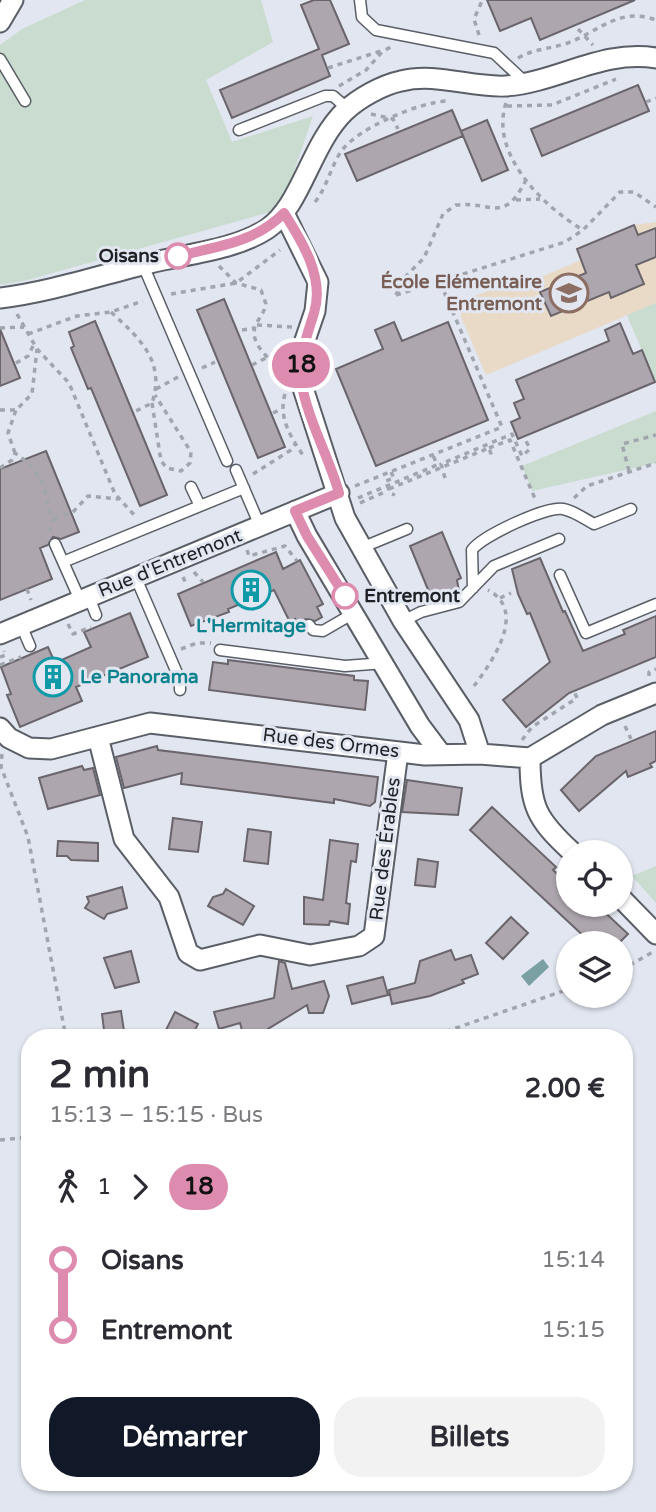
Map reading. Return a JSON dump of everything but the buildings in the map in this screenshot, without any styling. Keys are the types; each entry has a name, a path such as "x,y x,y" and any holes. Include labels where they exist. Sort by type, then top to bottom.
{"street":[{"path":"0,22 13,0"},
{"path":"4,297 249,238 268,228 284,213 316,150 356,110 401,80 435,78 501,86 526,83 616,57 656,58"},
{"path":"284,213 318,282 315,311 302,352 302,385 345,518 403,621 469,720 480,754"},
{"name":"Rue d'Entremont","path":"0,634 21,625 91,609 136,578 339,493"},
{"path":"295,511 307,536 385,663 420,726 441,754"},
{"path":"561,840 543,820 530,796 526,750 656,693"},
{"name":"Rue des Ormes","path":"4,733 29,748 51,749 150,723 174,723 402,752 480,754 526,750"},
{"path":"402,752 420,726"},
{"name":"Rue des Érables","path":"98,737 124,839 169,897 188,953 200,960 260,945 310,955 359,946 374,936 402,752"},
{"path":"633,910 656,934"}],"lane":[{"path":"360,0 358,8 368,25 385,34 494,52 526,83"},
{"path":"0,59 25,101"},
{"path":"239,130 325,96 333,96 356,110"},
{"path":"143,265 227,461"},
{"path":"236,470 260,526"},
{"path":"191,487 200,506"},
{"path":"63,562 244,488"},
{"path":"472,588 470,560 477,543 551,510 562,509 594,524 631,509"},
{"path":"360,548 407,529"},
{"path":"403,621 421,612 459,602 494,566 559,539"},
{"path":"51,540 91,609"},
{"path":"560,575 586,634 656,604"},
{"path":"136,578 180,680 180,690"},
{"path":"309,625 313,630 323,631 355,613"},
{"path":"21,625 28,650"},
{"path":"220,650 345,666 385,663"}],"path":[{"path":"473,1 481,3 474,24 482,41 494,52"},
{"path":"506,64 533,50 584,36 622,15 638,15 656,20"},
{"path":"578,29 591,43"},
{"path":"328,68 383,51 414,37"},
{"path":"336,90 371,66 383,51"},
{"path":"496,105 540,106 565,102 617,78"},
{"path":"508,96 505,106 505,135 526,180 540,199 583,230"},
{"path":"646,102 656,98"},
{"path":"310,208 324,189 348,143 364,130 422,105 457,100"},
{"path":"356,110 393,119 398,129"},
{"path":"516,200 526,180"},
{"path":"540,199 516,200 498,208 465,204 449,209 439,221 424,258 403,279 396,295 565,242 583,230 620,192 634,192 656,207"},
{"path":"212,260 233,277 236,283 261,290 266,304 255,326 255,337 266,358 286,375"},
{"path":"362,484 502,428 440,282"},
{"path":"4,297 36,347 58,368 78,399 91,439 118,499 131,513"},
{"path":"111,312 142,342 152,359 156,375 152,403 161,461 167,468 181,471 190,463 191,452 155,395"},
{"path":"242,330 255,326 297,327"},
{"path":"0,328 24,327"},
{"path":"16,363 36,347"},
{"path":"36,347 32,394 16,410 8,433 15,453 37,473 48,510 54,519 51,540"},
{"path":"252,365 266,358"},
{"path":"204,367 215,362"},
{"path":"287,386 282,409 286,426 309,462"},
{"path":"134,412 152,403"},
{"path":"273,413 282,409"},
{"path":"0,410 16,410"},
{"path":"445,478 441,464 513,434 522,456 530,449 525,439"},
{"path":"629,471 622,444 656,435"},
{"path":"359,500 510,440 538,504"},
{"path":"244,488 248,477 291,450 296,443"},
{"path":"489,448 492,457"},
{"path":"0,468 12,460 15,453"},
{"path":"388,489 437,465 433,455"},
{"path":"562,509 587,486 656,463"},
{"path":"391,472 394,478 386,481 388,489 395,495"},
{"path":"54,519 72,513 88,496 118,499"},
{"path":"245,545 249,556 285,546 297,561"},
{"path":"472,588 490,590 500,598 506,614 504,635 490,665 474,686"},
{"path":"27,589 34,607"},
{"path":"500,598 511,593"},
{"path":"66,619 73,634 91,609"},
{"path":"169,654 200,642"},
{"path":"0,665 28,650"},
{"path":"526,750 527,731 577,699 574,691"},
{"path":"4,733 1,767 29,837 64,1029"},
{"path":"633,963 656,950"},
{"path":"453,1029 556,993"},
{"path":"0,1140 21,1138"}],"shaded area":[{"path":"85,0 261,0 273,42 206,80 232,142 313,116 281,209 24,281 0,285 0,45 22,29"},
{"name":"École Elémentaire Entremont","path":"656,222 656,303 486,375 461,317 462,301 518,279 522,285 581,260 576,248 634,225"},
{"path":"656,303 656,384 627,315"},
{"path":"656,411 656,463 532,491 522,466"},
{"path":"656,866 656,903 633,877"},
{"path":"543,959 549,967 529,986 521,976"}],"bus line":[{"name":"18","path":"178,256 249,238 268,228 284,213 310,261 318,282 318,294 315,311 304,337 302,385 339,493 295,511 307,536 345,596"}],"place":[{"name":"Oisans","path":"178,256"},
{"name":"École Elémentaire Entremont","path":"569,293"},
{"name":"L'Hermitage","path":"251,590"},
{"name":"Entremont","path":"345,596"},
{"name":"Le Panorama","path":"53,677"}]}
